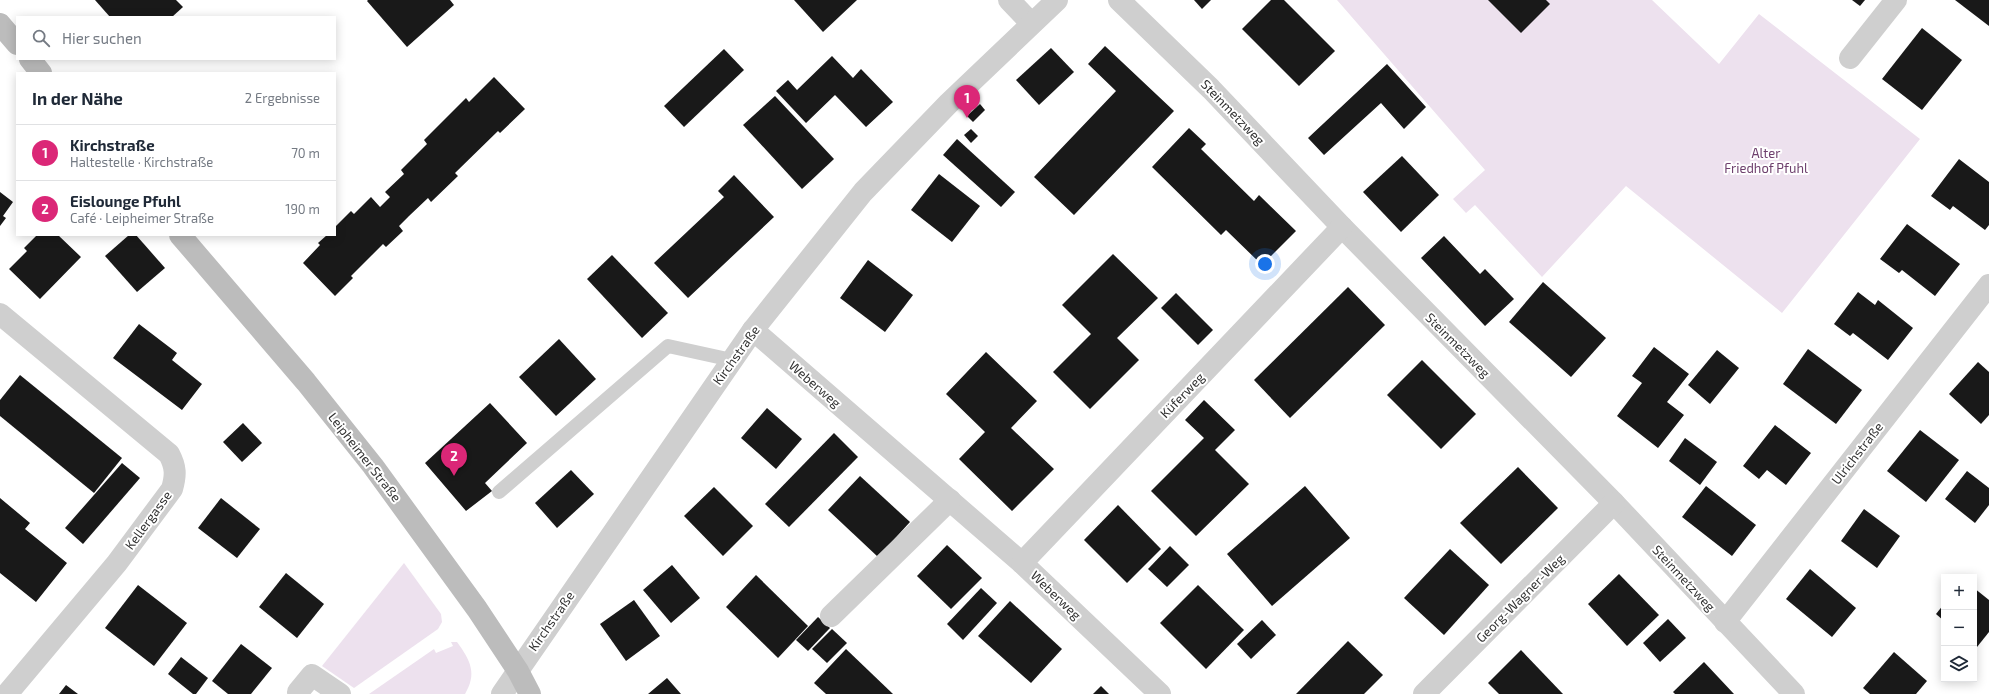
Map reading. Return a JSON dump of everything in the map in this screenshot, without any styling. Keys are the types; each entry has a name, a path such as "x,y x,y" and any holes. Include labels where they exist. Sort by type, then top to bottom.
{"main road":[{"path":"0,24 16,43"},
{"path":"31,60 41,72"},
{"name":"Leipheimer Straße","path":"181,236 298,372 373,466 477,609 518,671 530,694"}],"street":[{"path":"1009,0 1031,23"},
{"name":"Kirchstraße","path":"502,694 753,330 863,192 949,103 1031,23 1057,0"},
{"name":"Steinmetzweg","path":"1119,0 1212,89 1342,227 1614,502 1794,694"},
{"path":"1850,58 1896,0"},
{"name":"Küferweg","path":"1022,563 1342,227"},
{"name":"Ulrichstraße","path":"1725,622 1989,285"},
{"name":"Kellergasse","path":"0,314 169,454 175,464 176,476 172,489 117,563 7,694"},
{"name":"Weberweg","path":"753,330 1022,563 1160,694"},
{"path":"831,616 950,500"},
{"name":"Georg-Wagner-Weg","path":"1424,694 1614,502"},
{"path":"298,692 312,675 340,694"}],"lane":[{"path":"499,492 668,346 732,360"}],"green space":[{"name":"Alter Friedhof Pfuhl","path":"1337,0 1652,0 1719,64 1759,14 1920,139 1782,313 1626,186 1542,277 1475,205 1466,213 1453,199 1485,170"},
{"path":"404,563 441,614 442,622 438,629 354,688 322,666"},
{"path":"451,642 457,642 466,655 471,668 471,680 465,694 369,694 434,649 436,653 453,646"}],"building":[{"path":"95,0 176,0 183,7 173,16 109,16"},
{"path":"450,0 454,5 407,47 367,1"},
{"path":"794,0 857,0 823,32"},
{"path":"1194,0 1211,0 1202,9"},
{"path":"1271,0 1284,0 1335,51 1299,86 1242,29"},
{"path":"1488,0 1546,0 1550,4 1521,33"},
{"path":"1852,0 1865,0 1860,6"},
{"path":"1955,0 1989,0 1989,26"},
{"path":"1922,28 1962,60 1922,110 1882,79"},
{"path":"1105,46 1174,111 1074,215 1034,177 1116,91 1088,64"},
{"path":"1051,48 1074,72 1039,105 1016,80"},
{"path":"724,49 744,70 684,127 664,106"},
{"path":"832,56 853,78 861,69 893,102 866,127 835,95 806,123 776,91 788,80 797,90"},
{"path":"1387,64 1426,107 1404,129 1381,103 1324,155 1308,138"},
{"path":"494,77 525,109 500,133 498,131 455,173 458,176 431,202 428,198 409,216 399,226 403,231 386,247 383,244 351,276 353,278 335,296 303,263 320,245 318,243 326,236 336,236 336,226 351,211 354,214 371,197 380,207 390,197 385,192 404,174 401,170 427,144 424,140 466,98 469,102"},
{"path":"775,96 834,159 802,189 743,125"},
{"path":"980,104 985,110 973,122 967,116"},
{"path":"1189,128 1206,144 1201,149 1254,201 1259,195 1296,231 1262,265 1226,230 1221,235 1152,167"},
{"path":"971,129 978,136 971,143 964,135"},
{"path":"957,139 1015,192 1001,207 943,155"},
{"path":"1402,156 1439,195 1401,232 1363,192"},
{"path":"1959,159 1989,182 1989,225 1985,230 1953,206 1950,210 1931,196"},
{"path":"939,174 980,206 952,242 911,210"},
{"path":"734,175 774,217 688,298 654,263 724,197 718,191"},
{"path":"0,192 13,202 3,216 6,218 0,226"},
{"path":"1907,224 1960,264 1935,296 1902,270 1899,273 1880,259"},
{"path":"36,236 59,236 81,257 40,299 9,269 27,251 24,248"},
{"path":"128,236 137,236 165,268 137,292 105,256"},
{"path":"1444,236 1480,274 1485,269 1514,299 1485,326 1421,258"},
{"path":"1113,254 1158,298 1117,338 1139,360 1090,409 1053,372 1091,334 1062,305"},
{"path":"612,255 668,313 642,338 587,279"},
{"path":"868,260 913,295 885,332 840,298"},
{"path":"1543,282 1606,338 1571,377 1509,322"},
{"path":"1348,287 1385,325 1290,418 1254,380"},
{"path":"1858,292 1875,305 1878,300 1913,328 1888,360 1853,333 1850,336 1834,324"},
{"path":"1176,293 1213,330 1198,345 1161,308"},
{"path":"139,324 177,353 172,360 202,384 182,410 113,358"},
{"path":"559,339 596,379 556,416 519,377"},
{"path":"1654,347 1689,374 1667,402 1684,415 1658,448 1617,416 1642,383 1632,376"},
{"path":"1808,349 1862,390 1836,424 1783,384"},
{"path":"1717,350 1739,368 1710,404 1688,385"},
{"path":"986,352 1037,401 1011,428 1054,469 1012,511 959,459 985,432 946,394"},
{"path":"1422,360 1476,414 1441,449 1387,395"},
{"path":"1978,362 1989,372 1989,415 1981,424 1949,394"},
{"path":"20,375 122,458 94,493 0,416 0,400"},
{"path":"1204,400 1235,430 1215,450 1249,484 1196,536 1151,491 1204,438 1185,420"},
{"path":"490,403 527,443 485,483 492,491 466,511 425,463"},
{"path":"767,408 802,439 776,469 741,438"},
{"path":"243,423 262,443 242,462 223,442"},
{"path":"1775,425 1811,453 1786,485 1767,470 1759,479 1743,466"},
{"path":"1920,430 1959,460 1926,502 1887,471"},
{"path":"834,433 858,457 789,527 765,504"},
{"path":"1685,438 1717,462 1700,485 1669,461"},
{"path":"122,463 140,478 83,544 65,528"},
{"path":"1518,467 1558,508 1501,564 1460,523"},
{"path":"571,470 594,494 557,528 535,503"},
{"path":"1967,471 1989,488 1989,505 1975,523 1945,499"},
{"path":"860,476 910,522 878,557 828,510"},
{"path":"1305,486 1350,538 1272,606 1227,554"},
{"path":"1706,486 1756,525 1732,556 1682,517"},
{"path":"714,487 753,526 723,556 684,516"},
{"path":"0,498 30,523 25,529 67,563 36,602 0,573"},
{"path":"221,498 260,529 237,558 198,528"},
{"path":"1118,505 1161,549 1127,583 1084,540"},
{"path":"1864,509 1900,536 1877,568 1841,541"},
{"path":"947,545 982,578 951,609 917,576"},
{"path":"1170,546 1189,565 1167,587 1148,569"},
{"path":"1450,549 1489,585 1444,635 1404,598"},
{"path":"672,565 700,598 671,623 643,590"},
{"path":"1810,569 1856,608 1832,637 1786,599"},
{"path":"286,573 324,604 297,638 259,607"},
{"path":"1619,574 1659,615 1627,646 1588,604"},
{"path":"756,575 808,626 778,658 726,607"},
{"path":"138,585 187,623 154,666 105,628"},
{"path":"1198,585 1244,630 1206,669 1160,623"},
{"path":"981,588 997,603 963,640 947,624"},
{"path":"1977,590 1989,600 1989,632 1977,647"},
{"path":"634,600 660,636 626,661 600,624"},
{"path":"1010,601 1062,649 1031,683 978,636"},
{"path":"1941,608 1941,618 1936,614"},
{"path":"818,617 830,628 808,651 796,640"},
{"path":"1668,619 1686,638 1660,662 1643,643"},
{"path":"1262,620 1276,635 1251,659 1237,644"},
{"path":"832,629 847,643 827,663 812,649"},
{"path":"1348,641 1383,675 1364,694 1296,694"},
{"path":"241,644 272,668 251,694 228,694 212,681"},
{"path":"846,649 893,694 826,694 814,683"},
{"path":"1521,650 1563,694 1499,694 1488,683"},
{"path":"1894,652 1927,681 1916,694 1870,694 1863,688"},
{"path":"181,657 208,678 196,694 193,694 168,674"},
{"path":"1704,662 1734,694 1675,694 1673,692"},
{"path":"667,678 681,694 648,694"},
{"path":"66,685 78,694 59,694"},
{"path":"1101,686 1109,694 1093,694"}],"place":[{"name":"Kirchstraße","path":"967,118"},
{"name":"Eislounge Pfuhl","path":"454,476"}]}
